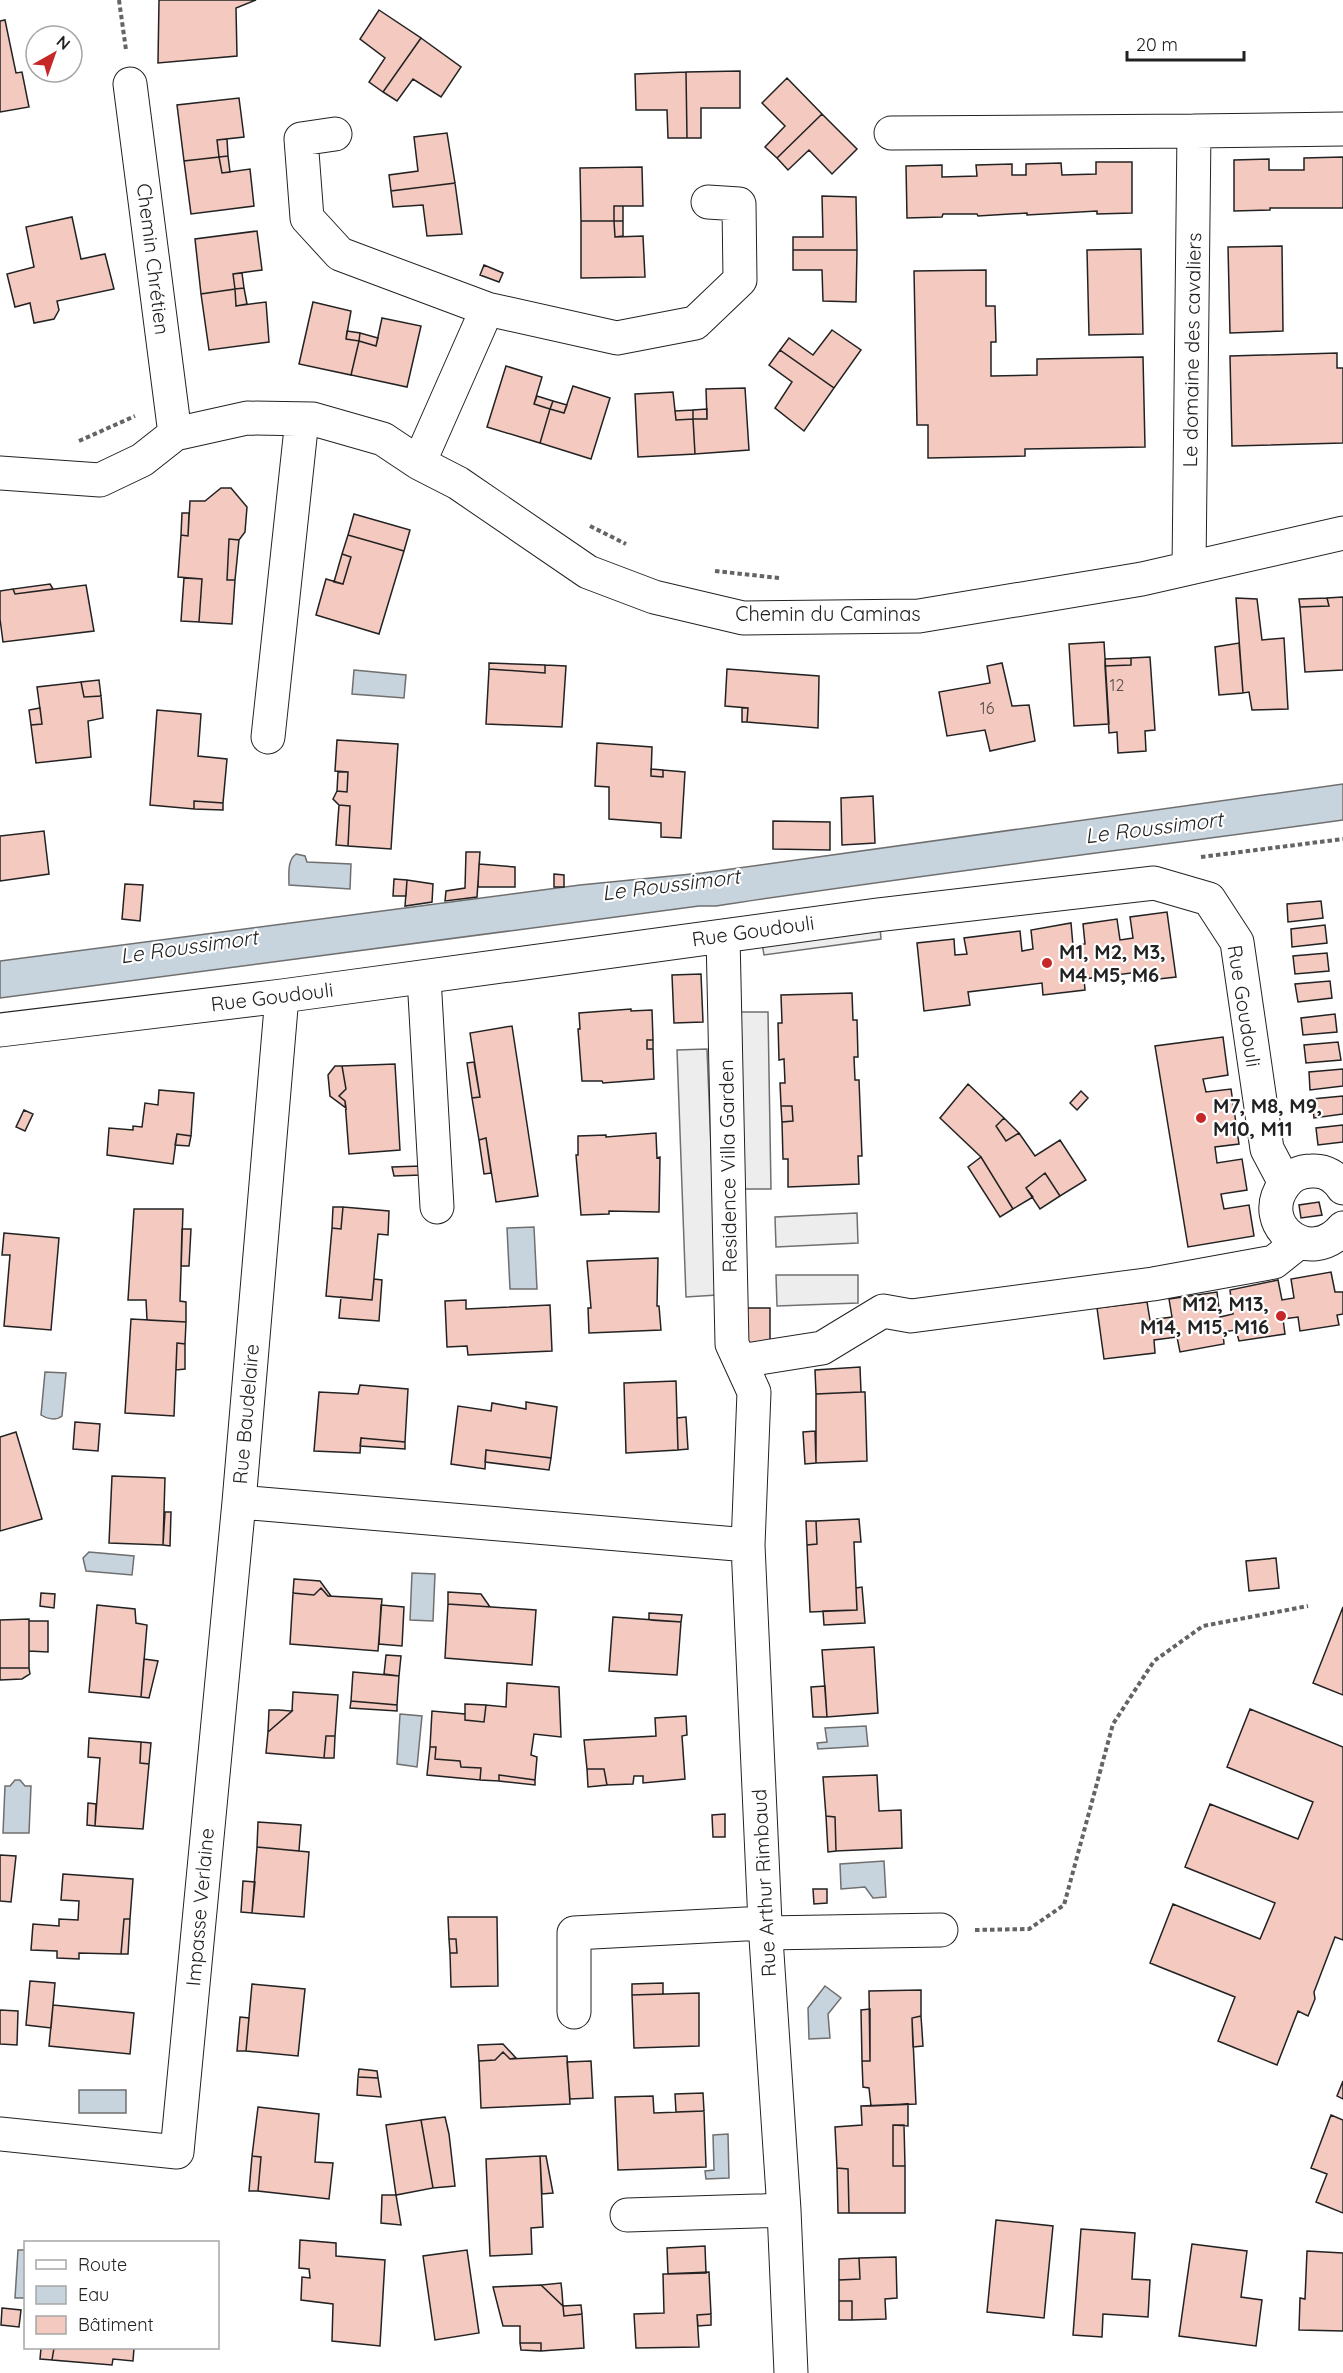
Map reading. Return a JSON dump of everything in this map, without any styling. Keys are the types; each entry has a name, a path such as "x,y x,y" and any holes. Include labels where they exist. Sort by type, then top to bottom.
{"street":[{"name":"Chemin Chrétien","path":"130,84 175,434"},
{"path":"891,133 1343,129"},
{"name":"Le domaine des cavaliers","path":"1189,568 1194,131"},
{"path":"335,134 301,139 307,218 340,254 487,309 617,338 695,322 740,280 739,204 708,202"},
{"path":"419,463 487,309"},
{"name":"Chemin du Caminas","path":"175,434 248,418 313,419 383,439 419,463 458,483 588,572 654,597 742,618 919,616 1142,579 1343,533"},
{"path":"268,737 302,419"},
{"path":"0,473 100,480 141,460 175,434"},
{"name":"Rue Goudouli","path":"0,1030 282,996 877,915 1154,883 1209,899 1237,942 1266,1149 1285,1183"},
{"name":"Residence Villa Garden","path":"723,936 732,1344 754,1392"},
{"path":"424,977 437,1207"},
{"name":"Rue Baudelaire","path":"282,996 239,1502 748,1545"},
{"path":"1343,1188 1330,1175 1318,1171 1300,1173 1285,1183 1276,1204 1276,1216 1281,1227 1299,1242 1311,1245 1322,1244 1333,1239 1343,1228"},
{"path":"740,1361 822,1348 883,1311 911,1316 1153,1284 1274,1262 1299,1242"},
{"name":"Rue Arthur Rimbaud","path":"754,1392 748,1545 766,1928 784,2210 791,2373"},
{"name":"Impasse Verlaine","path":"8,2135 177,2152 239,1502"},
{"path":"574,2012 574,1933 766,1928 942,1930"},
{"path":"627,2215 784,2210"}],"path":[{"path":"119,0 130,84"},
{"path":"32,475 64,447 116,425 170,398"},
{"path":"586,524 627,545"},
{"name":"Chemin du Caminas","path":"714,571 782,579"},
{"path":"942,1930 1029,1929 1064,1905 1113,1724 1154,1661 1203,1626 1308,1606"}],"shaded area":[{"path":"880,927 881,939 764,955 762,943"},
{"path":"741,1012 768,1012 771,1189 744,1189"},
{"path":"707,1049 717,1295 686,1297 677,1050"},
{"path":"857,1213 858,1243 776,1247 775,1217"},
{"path":"776,1275 858,1275 858,1303 777,1306"}],"water":[{"path":"354,670 406,675 404,698 352,694"},
{"name":"Le Roussimort","path":"1343,784 1343,820 716,906 699,906 0,998 0,961 580,885 702,873"},
{"path":"296,854 305,856 307,862 351,864 350,889 289,885 290,864"},
{"path":"534,1227 537,1289 510,1289 507,1228"},
{"path":"45,1372 66,1373 62,1416 57,1419 41,1415"},
{"path":"89,1552 134,1556 132,1575 86,1571 83,1558"},
{"path":"412,1573 435,1574 433,1621 410,1620"},
{"path":"400,1714 422,1716 417,1767 397,1764"},
{"path":"866,1726 868,1746 818,1749 817,1743 827,1742 825,1728"},
{"path":"15,1780 20,1780 25,1786 31,1786 29,1833 3,1833 5,1786 10,1786"},
{"path":"884,1861 886,1897 873,1898 865,1887 841,1889 840,1864"},
{"path":"825,1986 841,1998 828,2014 830,2038 809,2039 808,2008"},
{"path":"79,2090 126,2090 126,2113 79,2113"},
{"path":"728,2134 729,2178 706,2179 705,2171 714,2170 713,2135"},
{"path":"18,2250 24,2250 24,2298 15,2298"}],"building":[{"path":"159,0 256,0 236,8 237,56 158,63"},
{"path":"379,10 421,38 383,92 369,82 385,58 360,39"},
{"path":"5,20 16,73 22,72 29,107 0,112 0,21"},
{"path":"421,38 461,67 441,97 413,79 397,101 383,92"},
{"path":"740,71 740,108 701,108 701,138 687,138 686,72"},
{"path":"686,72 687,138 668,138 667,110 636,110 635,74"},
{"path":"787,78 822,114 777,158 765,147 785,126 762,103"},
{"path":"239,98 244,137 217,140 219,157 184,161 177,105"},
{"path":"822,114 857,149 832,174 809,150 788,170 777,158"},
{"path":"447,133 455,183 391,191 389,175 418,171 414,137"},
{"path":"227,139 228,156 219,157 217,140"},
{"path":"228,156 230,172 222,173 219,157"},
{"path":"219,157 222,173 250,169 254,206 191,214 184,161"},
{"path":"1343,157 1343,208 1270,208 1270,210 1234,211 1234,160 1269,159 1269,170 1304,170 1304,158"},
{"path":"1096,162 1132,162 1132,213 1097,214 1097,211 978,216 977,214 943,214 942,217 907,218 906,166 942,165 942,177 977,176 976,165 1012,164 1012,175 1026,175 1026,164 1061,163 1062,175 1096,174"},
{"path":"642,167 643,206 614,206 614,221 581,221 580,168"},
{"path":"455,183 462,234 427,236 423,205 393,207 391,191"},
{"path":"822,196 856,197 857,250 793,250 793,237 823,237"},
{"path":"614,206 623,206 623,221 614,221"},
{"path":"72,217 81,259 105,254 114,289 57,301 59,310 54,319 34,323 30,303 15,307 7,274 34,267 26,227"},
{"path":"581,221 614,221 615,237 643,236 645,277 581,278"},
{"path":"614,221 623,221 623,236 615,237"},
{"path":"257,231 262,270 233,274 235,289 201,294 195,239"},
{"path":"1282,246 1283,331 1230,333 1228,247"},
{"path":"1141,249 1143,334 1089,335 1087,250"},
{"path":"793,250 857,250 856,302 823,301 822,270 793,270"},
{"path":"484,265 503,273 499,282 480,275"},
{"path":"986,270 986,306 995,306 996,342 991,342 991,376 1037,375 1037,359 1143,357 1145,447 1025,449 1025,456 928,458 928,425 917,425 914,271"},
{"path":"242,273 244,288 235,289 233,274"},
{"path":"244,288 247,304 236,306 235,289"},
{"path":"235,289 236,306 266,302 269,342 209,350 201,294"},
{"path":"313,302 351,311 346,339 359,341 351,375 299,364"},
{"path":"382,318 421,326 407,387 351,375 359,341 376,346"},
{"path":"832,330 861,350 834,388 780,350 789,338 813,355"},
{"path":"347,331 360,333 359,341 346,339"},
{"path":"360,333 378,338 376,346 359,341"},
{"path":"780,350 834,388 804,431 775,408 792,382 769,365"},
{"path":"1337,353 1337,368 1343,368 1343,443 1232,446 1230,356"},
{"path":"506,366 542,377 534,404 550,409 540,443 487,427"},
{"path":"573,386 610,398 591,459 540,443 550,409 564,413"},
{"path":"745,388 749,450 695,454 693,419 707,419 706,389"},
{"path":"673,392 676,420 693,419 695,454 638,457 635,394"},
{"path":"537,396 553,401 550,409 534,404"},
{"path":"553,401 567,405 564,413 550,409"},
{"path":"707,409 707,419 693,419 693,410"},
{"path":"693,410 693,419 676,420 675,411"},
{"path":"221,488 231,488 247,507 245,532 239,540 229,539 227,580 235,580 232,624 199,622 202,579 178,577 181,535 188,536 190,501 205,501"},
{"path":"182,513 189,513 188,536 181,535"},
{"path":"354,514 410,530 404,551 348,535"},
{"path":"348,535 404,551 379,634 316,615 326,579 343,584 351,557 342,554"},
{"path":"229,539 239,540 235,580 227,580"},
{"path":"342,554 351,557 343,584 334,582"},
{"path":"184,578 202,579 199,622 181,621"},
{"path":"50,584 53,589 15,594 13,589"},
{"path":"86,585 94,631 3,642 0,591 13,589 15,594"},
{"path":"1343,597 1343,670 1305,672 1300,607 1329,606 1327,598"},
{"path":"1236,598 1257,599 1262,640 1284,638 1288,709 1252,710 1249,692 1243,693"},
{"path":"1327,598 1329,606 1300,607 1299,599"},
{"path":"1104,642 1109,724 1074,726 1069,644"},
{"path":"1239,643 1243,693 1219,695 1215,647"},
{"path":"1150,657 1155,730 1145,731 1146,751 1118,753 1117,732 1109,733 1105,666 1131,665 1131,658"},
{"path":"1131,658 1131,665 1105,666 1105,659"},
{"path":"489,663 545,665 545,673 489,669"},
{"path":"1002,663 1012,706 1029,705 1035,741 990,751 985,730 947,736 939,692 990,683 987,666"},
{"path":"545,665 566,666 562,727 486,724 489,669 545,673"},
{"path":"727,669 819,676 818,728 747,722 748,708 725,706"},
{"path":"99,680 101,696 84,697 81,682"},
{"path":"81,682 84,697 101,696 103,718 88,721 91,757 36,763 31,725 42,724 37,687"},
{"path":"40,708 42,724 31,725 29,710"},
{"path":"742,708 748,708 747,722 742,722"},
{"path":"157,710 201,714 198,756 227,759 223,803 194,801 194,809 150,805"},
{"path":"337,740 398,744 391,849 348,846 350,806 339,805 333,799 337,791 347,792 348,772 335,771"},
{"path":"597,743 652,747 651,776 663,777 663,770 685,772 681,838 661,837 661,823 609,819 609,787 595,786"},
{"path":"651,769 663,770 663,777 651,776"},
{"path":"338,772 348,772 347,792 337,791"},
{"path":"873,796 875,843 842,845 841,798"},
{"path":"194,801 223,803 223,810 194,809"},
{"path":"339,805 350,806 348,846 336,845"},
{"path":"773,821 830,822 830,850 773,849"},
{"path":"44,831 49,874 0,881 0,836"},
{"path":"466,852 480,852 477,897 445,901 446,891 465,888"},
{"path":"479,864 515,867 515,887 478,887"},
{"path":"554,874 564,875 564,887 554,887"},
{"path":"394,879 407,880 406,896 393,896"},
{"path":"407,880 433,884 432,902 405,906"},
{"path":"125,884 143,885 140,921 122,919"},
{"path":"1321,901 1323,918 1288,922 1287,904"},
{"name":"M1, M2, M3, M4 M5, M6","path":"1167,912 1176,977 1141,981 1139,972 1084,979 1085,990 1043,995 1042,983 968,992 970,1005 924,1011 917,943 954,939 955,955 967,954 964,938 1020,931 1022,951 1033,949 1031,930 1071,923 1073,946 1085,944 1083,924 1117,919 1120,940 1133,938 1130,917"},
{"path":"1325,925 1327,943 1292,947 1291,929"},
{"path":"1327,953 1329,971 1295,974 1293,956"},
{"path":"701,974 703,1022 674,1023 672,975"},
{"path":"1330,981 1332,998 1298,1002 1295,984"},
{"path":"852,993 853,1020 857,1020 858,1057 854,1057 855,1080 859,1080 862,1156 858,1156 859,1184 788,1187 788,1159 783,1159 782,1122 793,1121 792,1106 781,1106 780,1083 785,1083 784,1059 779,1060 778,1023 782,1023 781,995"},
{"path":"631,1009 631,1011 652,1010 653,1040 647,1040 647,1049 653,1049 654,1079 603,1083 602,1081 582,1081 579,1013"},
{"path":"1335,1014 1337,1032 1303,1035 1301,1018"},
{"path":"512,1026 538,1196 496,1202 486,1138 479,1140 472,1098 480,1097 470,1033"},
{"name":"M7, M8, M9, M10, M11","path":"1223,1037 1228,1075 1203,1079 1206,1092 1231,1089 1239,1144 1215,1147 1217,1163 1242,1159 1247,1190 1221,1194 1224,1209 1249,1205 1254,1236 1188,1247 1155,1046"},
{"path":"647,1040 653,1040 653,1049 647,1049"},
{"path":"1338,1042 1341,1060 1306,1063 1304,1045"},
{"path":"474,1062 480,1097 472,1098 467,1063"},
{"path":"395,1064 400,1150 349,1154 345,1101 339,1096 346,1089 342,1066"},
{"path":"335,1066 342,1066 346,1089 339,1096 345,1101 346,1108 330,1096 328,1075"},
{"path":"1343,1069 1343,1086 1310,1090 1309,1072"},
{"path":"968,1084 1004,1118 996,1126 1006,1141 1019,1133 1035,1156 1060,1140 1086,1180 1060,1196 1045,1173 1026,1188 1033,1197 1013,1209 981,1157 940,1118"},
{"path":"159,1090 194,1093 191,1136 177,1134 173,1164 107,1155 109,1128 133,1130 133,1126 142,1127 145,1103 158,1105"},
{"path":"1081,1091 1088,1098 1077,1110 1070,1103"},
{"path":"1343,1096 1343,1114 1314,1118 1312,1099"},
{"path":"781,1106 792,1106 793,1121 782,1122"},
{"path":"24,1110 33,1114 25,1131 16,1127"},
{"path":"1004,1118 1019,1133 1006,1141 996,1126"},
{"path":"1343,1125 1343,1142 1318,1145 1316,1128"},
{"path":"656,1133 657,1158 660,1157 659,1212 609,1211 609,1214 581,1215 576,1155 578,1155 578,1136 606,1135 606,1137"},
{"path":"177,1134 191,1136 189,1146 175,1145"},
{"path":"486,1138 491,1173 484,1174 479,1140"},
{"path":"981,1157 1013,1209 1000,1217 968,1167"},
{"path":"421,1166 421,1175 394,1176 392,1167"},
{"path":"1045,1173 1060,1196 1040,1209 1026,1188"},
{"path":"1319,1202 1322,1215 1301,1218 1299,1205"},
{"path":"333,1207 343,1207 341,1229 332,1228"},
{"path":"343,1207 389,1211 388,1235 378,1234 372,1300 326,1296 332,1228 341,1229"},
{"path":"134,1209 183,1209 180,1301 186,1302 186,1322 147,1320 146,1300 128,1300"},
{"path":"182,1229 191,1229 189,1266 181,1266"},
{"path":"4,1233 59,1238 51,1330 4,1326 10,1255 2,1255"},
{"path":"658,1258 657,1306 659,1306 661,1330 589,1333 588,1308 591,1308 587,1261"},
{"name":"M12, M13, M14, M15, M16","path":"1331,1272 1335,1292 1343,1292 1343,1314 1337,1315 1339,1325 1300,1331 1298,1317 1283,1319 1285,1334 1239,1341 1236,1330 1223,1332 1224,1344 1180,1352 1177,1337 1154,1340 1155,1353 1104,1359 1097,1308 1147,1302 1150,1320 1172,1317 1169,1299 1217,1292 1220,1317 1233,1314 1230,1290 1278,1280 1282,1300 1294,1298 1291,1279"},
{"path":"374,1279 382,1280 379,1321 339,1318 341,1297 372,1300"},
{"path":"466,1300 466,1309 550,1305 552,1351 468,1355 467,1346 447,1347 445,1301"},
{"path":"746,1308 770,1308 770,1341 747,1344"},
{"path":"131,1319 186,1322 185,1344 177,1343 174,1416 125,1413"},
{"path":"177,1343 185,1344 185,1369 176,1370"},
{"path":"860,1367 861,1392 816,1394 815,1370"},
{"path":"676,1381 678,1450 626,1453 624,1383"},
{"path":"360,1385 408,1389 405,1442 361,1438 360,1453 314,1451 319,1392 358,1394"},
{"path":"865,1392 867,1461 816,1463 816,1394"},
{"path":"526,1402 557,1407 551,1458 486,1450 485,1469 451,1464 458,1406 491,1411 492,1403 526,1409"},
{"path":"686,1417 688,1449 678,1450 677,1418"},
{"path":"75,1422 100,1424 98,1451 73,1449"},
{"path":"815,1431 816,1463 805,1464 803,1432"},
{"path":"16,1432 42,1519 0,1531 0,1437"},
{"path":"361,1438 405,1442 405,1449 360,1446"},
{"path":"486,1450 551,1458 549,1470 485,1462"},
{"path":"112,1476 165,1478 163,1545 109,1543"},
{"path":"165,1512 171,1512 170,1546 163,1545"},
{"path":"859,1519 861,1542 854,1542 857,1610 810,1612 807,1545 817,1544 816,1521"},
{"path":"806,1521 816,1521 817,1544 807,1545"},
{"path":"1276,1558 1279,1588 1249,1591 1246,1561"},
{"path":"294,1579 320,1581 331,1596 328,1596 321,1588 314,1595 293,1593"},
{"path":"862,1587 865,1623 824,1625 823,1611 857,1610 856,1588"},
{"path":"321,1588 328,1596 382,1599 378,1651 290,1644 293,1593 314,1595"},
{"path":"448,1592 481,1594 490,1607 448,1604"},
{"path":"41,1593 55,1594 54,1608 40,1606"},
{"path":"448,1604 536,1610 532,1665 445,1658"},
{"path":"97,1605 135,1609 136,1623 147,1625 141,1697 89,1692"},
{"path":"381,1605 404,1607 402,1646 379,1644"},
{"path":"1343,1607 1343,1695 1313,1683"},
{"path":"649,1613 682,1615 681,1622 649,1620"},
{"path":"613,1617 681,1622 677,1675 609,1671"},
{"path":"29,1619 29,1668 0,1668 0,1620"},
{"path":"29,1621 48,1621 48,1652 29,1651"},
{"path":"874,1647 878,1713 827,1717 822,1650"},
{"path":"386,1655 401,1656 399,1676 384,1674"},
{"path":"144,1659 158,1661 149,1698 141,1697"},
{"path":"0,1668 29,1668 30,1674 22,1679 0,1680"},
{"path":"353,1672 399,1676 397,1705 351,1701"},
{"path":"507,1683 559,1687 561,1737 534,1734 531,1755 537,1757 535,1780 499,1775 499,1781 480,1780 481,1768 461,1767 460,1761 435,1759 436,1747 430,1747 432,1711 465,1714 465,1720 484,1722 486,1705 506,1707"},
{"path":"825,1686 827,1717 813,1717 811,1687"},
{"path":"293,1692 338,1695 335,1736 326,1736 324,1758 266,1753 268,1732 292,1711"},
{"path":"351,1701 397,1705 397,1711 350,1708"},
{"path":"465,1704 486,1705 484,1722 465,1720"},
{"path":"1250,1709 1343,1747 1343,1940 1335,1937 1314,1992 1315,1999 1308,2016 1298,2011 1277,2065 1218,2041 1235,1997 1150,1963 1173,1904 1260,1939 1275,1903 1185,1867 1210,1804 1298,1839 1313,1802 1227,1767"},
{"path":"269,1710 279,1710 292,1711 268,1732"},
{"path":"686,1716 687,1735 682,1736 685,1779 643,1783 643,1776 634,1776 633,1784 607,1785 604,1769 587,1769 584,1740 656,1736 655,1718"},
{"path":"326,1736 335,1736 334,1758 324,1758"},
{"path":"89,1738 141,1742 140,1763 149,1764 143,1829 95,1826 100,1758 88,1757"},
{"path":"141,1742 151,1743 149,1764 140,1763"},
{"path":"430,1747 436,1747 435,1759 460,1761 461,1767 481,1768 480,1780 427,1775"},
{"path":"587,1769 604,1769 607,1785 588,1787"},
{"path":"499,1775 535,1780 535,1785 499,1781"},
{"path":"877,1775 879,1811 901,1810 902,1848 836,1851 835,1817 826,1816 823,1777"},
{"path":"88,1803 96,1804 95,1826 87,1825"},
{"path":"725,1814 725,1837 713,1837 712,1815"},
{"path":"826,1816 835,1817 836,1851 828,1852"},
{"path":"258,1822 301,1825 299,1851 257,1847"},
{"path":"257,1847 309,1852 304,1917 252,1913"},
{"path":"0,1855 16,1856 11,1902 0,1901"},
{"path":"63,1874 133,1879 130,1919 124,1919 121,1954 79,1953 79,1959 57,1958 57,1951 31,1950 33,1924 59,1926 59,1919 78,1920 79,1901 61,1900"},
{"path":"243,1881 255,1882 252,1913 241,1912"},
{"path":"813,1889 827,1889 827,1903 814,1904"},
{"path":"448,1917 497,1917 498,1986 451,1987 450,1953 457,1953 456,1939 449,1939"},
{"path":"124,1919 130,1919 128,1954 121,1954"},
{"path":"449,1939 456,1939 457,1953 450,1953"},
{"path":"30,1981 55,1983 51,2028 26,2025"},
{"path":"663,1983 663,1994 632,1995 632,1984"},
{"path":"252,1984 305,1989 298,2056 246,2051"},
{"path":"921,1990 921,2016 912,2018 916,2104 871,2106 869,2088 863,2087 862,2061 870,2061 869,1991"},
{"path":"699,1993 699,2046 634,2048 632,1995"},
{"path":"53,2005 134,2013 130,2054 49,2046"},
{"path":"870,2009 870,2061 862,2061 861,2010"},
{"path":"0,2010 18,2011 17,2045 0,2044"},
{"path":"921,2016 923,2046 913,2047 912,2018"},
{"path":"240,2017 249,2018 246,2051 237,2051"},
{"path":"503,2044 516,2058 510,2059 503,2052 495,2060 479,2061 478,2045"},
{"path":"503,2052 510,2059 567,2056 570,2104 481,2108 479,2061 495,2060"},
{"path":"591,2061 593,2098 570,2099 567,2062"},
{"path":"359,2069 377,2071 378,2078 358,2077"},
{"path":"358,2077 378,2078 381,2097 357,2095"},
{"path":"1343,2081 1343,2099 1337,2096"},
{"path":"703,2093 704,2111 676,2112 675,2094"},
{"path":"653,2096 654,2113 704,2111 706,2167 618,2170 615,2097"},
{"path":"908,2104 908,2126 893,2125 893,2166 905,2166 905,2213 849,2213 848,2169 837,2168 835,2127 862,2125 861,2106"},
{"path":"258,2107 319,2114 315,2162 333,2163 329,2199 258,2191 261,2157 252,2156"},
{"path":"1331,2115 1343,2120 1343,2213 1316,2202 1327,2174 1311,2168"},
{"path":"445,2117 455,2186 433,2188 421,2120"},
{"path":"421,2120 433,2188 396,2195 386,2125"},
{"path":"893,2125 904,2125 905,2166 893,2166"},
{"path":"252,2156 261,2157 258,2191 249,2191"},
{"path":"540,2156 543,2227 531,2228 532,2254 490,2256 486,2159"},
{"path":"540,2156 546,2156 553,2193 542,2194"},
{"path":"837,2168 848,2169 849,2213 838,2213"},
{"path":"382,2195 396,2195 401,2225 381,2223"},
{"path":"996,2220 1053,2226 1044,2318 987,2312"},
{"path":"1081,2229 1135,2233 1132,2279 1150,2280 1148,2317 1103,2314 1102,2337 1073,2335"},
{"path":"300,2240 336,2243 336,2256 385,2260 380,2346 332,2341 333,2304 301,2300 302,2277 310,2278 309,2269 299,2268"},
{"path":"1192,2244 1247,2251 1241,2297 1262,2300 1256,2346 1179,2336"},
{"path":"705,2246 706,2273 668,2274 667,2248"},
{"path":"467,2250 479,2333 435,2340 423,2256"},
{"path":"1307,2251 1343,2253 1343,2331 1299,2330 1300,2298 1305,2299"},
{"path":"896,2257 897,2298 885,2299 886,2319 852,2320 852,2301 839,2301 839,2280 860,2279 859,2258"},
{"path":"859,2258 860,2279 839,2280 839,2259"},
{"path":"709,2272 711,2314 697,2315 699,2347 636,2348 634,2314 664,2313 663,2274"},
{"path":"561,2283 562,2292 563,2306 541,2285"},
{"path":"541,2285 563,2306 564,2316 582,2314 584,2348 541,2351 541,2343 520,2343 520,2326 503,2326 493,2287"},
{"path":"839,2301 852,2301 852,2320 839,2320"},
{"path":"581,2305 582,2314 564,2316 563,2306"},
{"path":"2,2308 21,2310 19,2327 1,2325"},
{"path":"711,2314 711,2325 698,2326 697,2315"},
{"path":"520,2343 541,2343 541,2351 521,2350"},
{"path":"41,2349 54,2349 52,2360 40,2359"},
{"path":"54,2349 134,2349 133,2361 113,2359 112,2365 52,2360"}],"place":[{"name":"M1, M2, M3, M4 M5, M6","path":"1047,963"},
{"name":"M7, M8, M9, M10, M11","path":"1201,1118"},
{"name":"M12, M13, M14, M15, M16","path":"1281,1316"}]}
